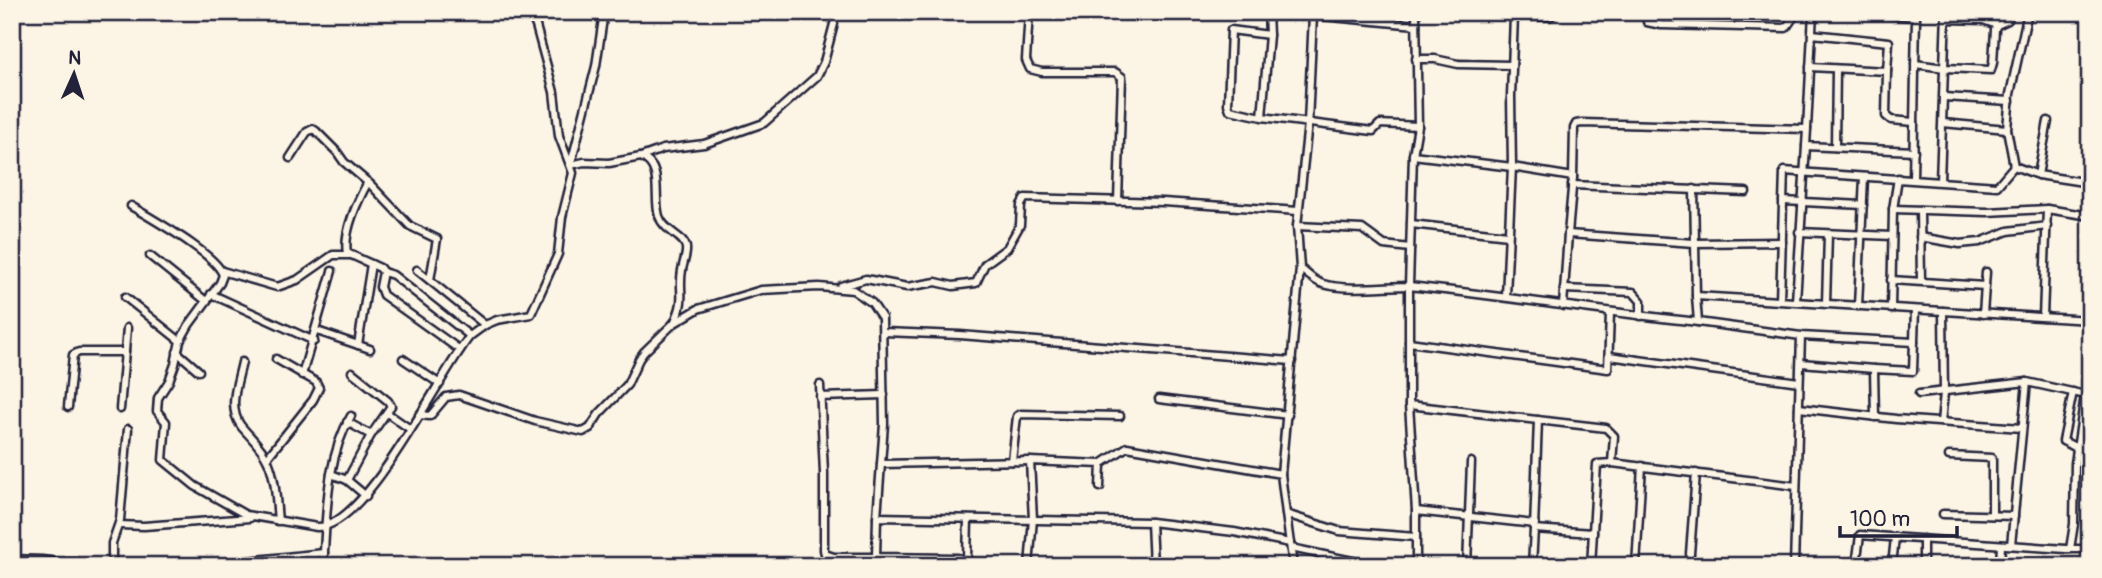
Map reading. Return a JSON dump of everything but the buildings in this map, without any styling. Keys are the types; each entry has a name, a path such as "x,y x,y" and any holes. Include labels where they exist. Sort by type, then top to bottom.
{"street":[{"path":"222,271 220,282 180,341 169,381 157,403 157,411 166,422 163,460 195,486 238,511 254,517 326,527 339,521 366,496 470,336 485,325 507,317 527,316 534,310 558,254 562,217 573,178 571,165 559,136 554,92 530,12"},
{"path":"571,165 596,66 604,12"},
{"path":"1029,12 1026,54 1027,66 1030,69 1042,72 1115,72 1122,78 1118,201"},
{"path":"1262,117 1269,35 1268,12"},
{"path":"1279,12 1416,24"},
{"path":"1416,12 1418,126 1413,155 1409,286 1409,405 1416,511 1416,566"},
{"path":"1478,14 1540,18 1551,16 1551,12"},
{"path":"1645,12 1647,22 1661,25 1786,28 1797,12"},
{"path":"1796,301 1813,12"},
{"path":"1861,12 1917,15 1913,179"},
{"path":"1940,181 1946,16 1983,20 1997,25 2008,20 2010,12"},
{"path":"2014,166 2007,129 2028,12"},
{"path":"1293,566 1281,474 1300,268 1297,226 1308,123 1313,15"},
{"path":"1506,296 1514,16"},
{"path":"571,165 584,162 609,163 641,157 663,149 704,144 764,123 817,76 824,62 834,23"},
{"path":"1915,64 1991,70 1997,25"},
{"path":"1269,35 1231,30 1230,110 1262,117 1373,131 1380,124 1418,126"},
{"path":"1812,34 1889,43 1885,116 1891,120 1914,122"},
{"path":"1416,59 1435,59 1458,64 1512,65"},
{"path":"1810,67 1887,71"},
{"path":"1835,147 1836,69"},
{"path":"1944,97 2010,101"},
{"path":"2038,175 2048,121"},
{"path":"1942,122 2007,129"},
{"path":"1563,306 1576,124 1807,129"},
{"path":"290,158 307,132 313,129 410,226 437,239 430,280"},
{"path":"1806,146 1914,151"},
{"path":"1413,155 1573,177"},
{"path":"419,415 430,416 446,397 459,395 535,421 572,432 583,432 590,428 599,414 627,385 639,359 673,324 682,307 681,273 686,248 684,242 663,226 657,206 657,180 652,164 641,157"},
{"path":"2014,166 2038,175 2090,183"},
{"path":"1780,300 1784,171 1997,186 2014,166"},
{"path":"1858,306 1864,177"},
{"path":"1891,309 1893,209 1898,178"},
{"path":"349,256 346,249 355,207 368,182"},
{"path":"1573,185 1746,192"},
{"path":"1694,189 1698,322"},
{"path":"834,288 866,279 907,287 936,282 953,286 976,283 985,264 1007,248 1020,225 1021,205 1025,198 1298,211"},
{"path":"1783,201 1863,205"},
{"path":"131,206 204,254 222,271 277,287 297,280 334,255 349,256 371,264 393,275 470,336"},
{"path":"1893,209 1987,212 2047,209 2090,216"},
{"path":"2043,317 2047,209"},
{"path":"1920,210 1921,281"},
{"path":"1411,224 1508,234"},
{"path":"1297,226 1362,229 1384,244 1410,248"},
{"path":"1920,237 1960,244 1980,242 2008,231 2047,226"},
{"path":"1799,232 1892,236"},
{"path":"1568,234 1694,243 1782,242"},
{"path":"1826,304 1828,234"},
{"path":"150,256 206,301"},
{"path":"358,345 371,264"},
{"path":"1300,268 1323,284 1409,286 1506,296 1610,313 1801,336 1914,342"},
{"path":"417,270 485,325"},
{"path":"302,375 317,331 332,271"},
{"path":"383,272 380,287 383,295 460,350"},
{"path":"1983,314 1986,272"},
{"path":"1891,280 1985,286"},
{"path":"673,324 709,304 752,292 853,289 872,303 881,314 884,332 877,566"},
{"path":"1564,289 1633,292 1641,302 1641,316"},
{"path":"211,294 314,341"},
{"path":"125,296 180,341"},
{"path":"1696,296 2090,320"},
{"path":"1801,363 1913,371 1915,310"},
{"path":"1941,422 1944,393 1943,311"},
{"path":"1409,342 1608,369 1610,313"},
{"path":"120,409 127,328"},
{"path":"317,331 370,349"},
{"path":"884,332 960,335 1292,361"},
{"path":"1794,566 1801,336"},
{"path":"68,407 74,355 79,352 125,352"},
{"path":"177,352 199,371"},
{"path":"1608,356 1799,382"},
{"path":"267,458 318,393 318,384 276,359"},
{"path":"403,359 440,384"},
{"path":"242,362 234,411 240,424 267,458 273,474 278,521"},
{"path":"1874,369 1875,417"},
{"path":"347,480 371,435 391,406 352,372"},
{"path":"2011,545 2027,382"},
{"path":"1919,394 2027,382 2087,395 2077,448 2074,524 2070,549"},
{"path":"820,385 825,554 834,557 967,559 976,566"},
{"path":"2073,392 2063,441 2077,448"},
{"path":"820,397 884,396"},
{"path":"1159,399 1288,415"},
{"path":"1409,405 1606,428 1614,436 1612,463"},
{"path":"1798,408 1875,417 2022,428"},
{"path":"387,413 410,429"},
{"path":"1012,461 1017,416 1021,414 1120,416"},
{"path":"323,566 333,455 340,434 349,419 371,435"},
{"path":"1532,566 1538,420"},
{"path":"111,566 114,535 120,525 128,429"},
{"path":"881,464 1012,461 1101,464 1126,447 1281,474"},
{"path":"1949,456 1992,458 1992,515"},
{"path":"1029,566 1033,519 1030,461"},
{"path":"1467,566 1471,462"},
{"path":"1100,487 1101,464"},
{"path":"1591,566 1597,464 1642,466 1796,486"},
{"path":"1636,566 1642,466"},
{"path":"1690,554 1696,473"},
{"path":"331,474 347,480 366,496"},
{"path":"1416,511 1593,533"},
{"path":"1286,514 1339,531 1416,537"},
{"path":"1943,514 2014,516"},
{"path":"120,525 144,526 254,517"},
{"path":"877,517 1151,522 1234,532 1377,566"},
{"path":"967,559 968,519"},
{"path":"1151,522 1153,566"},
{"path":"1856,566 1860,535 2090,549"},
{"path":"1892,566 1895,537"},
{"path":"1923,539 1923,566"},
{"path":"2000,566 2001,545"},
{"path":"200,566 324,553"},
{"path":"12,559 85,566"}]}
